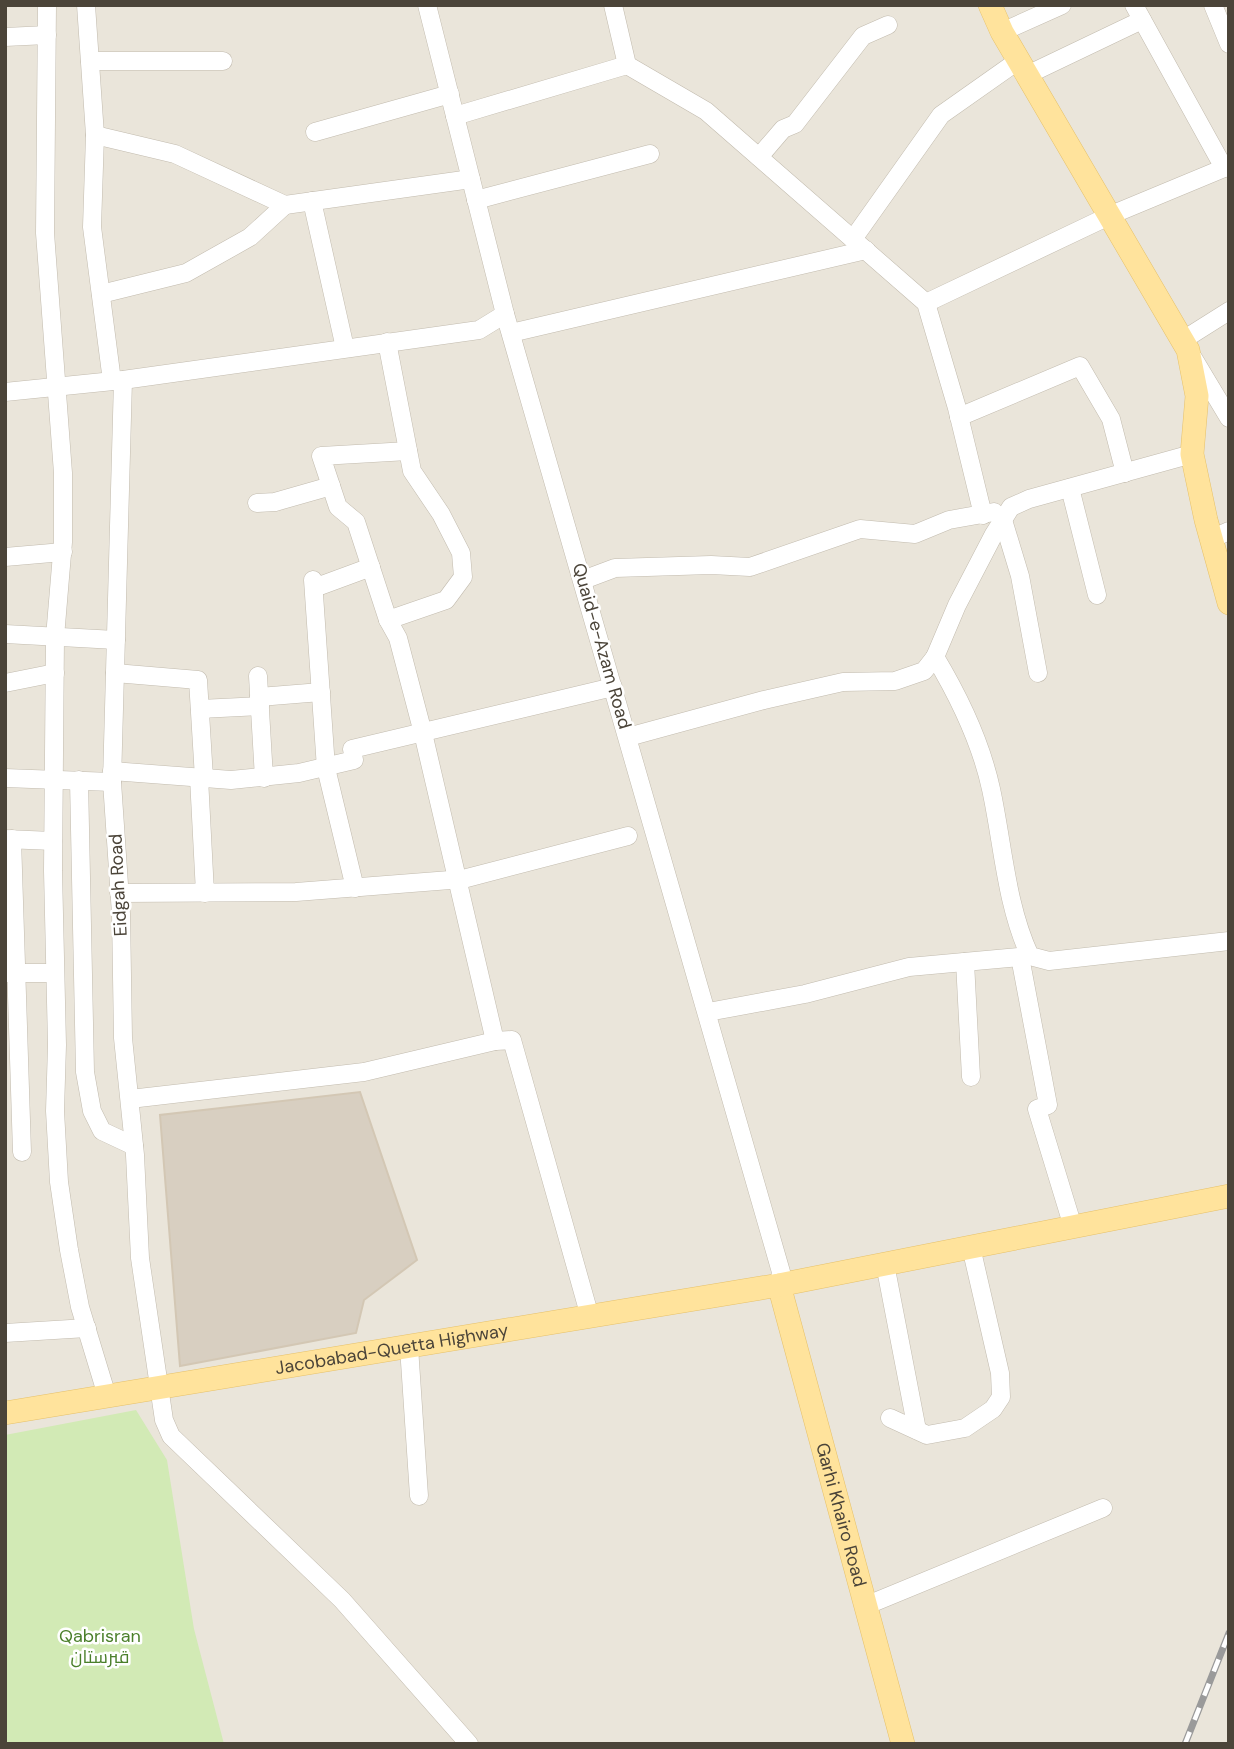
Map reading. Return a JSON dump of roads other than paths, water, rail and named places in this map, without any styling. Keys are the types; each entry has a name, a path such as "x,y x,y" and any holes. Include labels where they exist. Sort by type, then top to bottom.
{"main road":[{"path":"990,5 1002,32 1185,345 1197,396 1192,454 1220,535 1229,603"},
{"name":"Jacobabad-Quetta Highway","path":"5,1413 779,1285 1229,1195"},
{"name":"Garhi Khairo Road","path":"779,1285 903,1744"}],"street":[{"path":"47,5 45,233 63,473 63,552 55,637 55,1111 59,1182 69,1250 87,1328 107,1396"},
{"name":"Eidgah Road","path":"86,5 95,135 92,227 101,294 118,380 112,776 123,1038 134,1146 140,1258 164,1420 171,1436 342,1600 469,1744"},
{"name":"Quaid-e-Azam Road","path":"427,5 505,314 708,1012 781,1272 779,1285"},
{"path":"613,5 626,65"},
{"path":"1002,32 1062,5"},
{"path":"1213,5 1229,44"},
{"path":"511,333 859,245 941,115 1023,67 1138,13 1226,167 1111,215 926,303"},
{"path":"759,157 782,129 795,124 863,36 888,25"},
{"path":"5,37 47,36"},
{"path":"90,61 223,61"},
{"path":"455,116 626,65 706,111 926,303 959,417 983,516"},
{"path":"316,132 450,94"},
{"path":"95,135 175,154 285,205 471,179"},
{"path":"476,200 650,154"},
{"path":"312,201 345,348"},
{"path":"101,294 186,273 250,237 285,205"},
{"path":"1229,311 1185,345 1222,391 1229,418"},
{"path":"5,392 118,380 479,330 505,314"},
{"path":"387,342 412,471 441,514 461,553 463,577 446,600 388,620"},
{"path":"959,417 1080,366 1111,419 1125,473"},
{"path":"408,451 321,456 338,507 356,522 388,620 398,638 495,1041"},
{"path":"583,580 615,568 711,565 750,567 860,529 915,534 949,520 1007,513 1029,499 1192,454"},
{"path":"257,503 275,502 331,486"},
{"path":"1070,488 1097,595"},
{"path":"628,737 764,700 843,682 895,681 924,671 935,657 957,605 1007,513"},
{"path":"1007,513 1038,673"},
{"path":"5,556 63,552"},
{"path":"355,888 326,768 313,584 370,567"},
{"path":"5,634 116,640"},
{"path":"935,657 965,713 990,786 1025,956 1048,1105 1037,1109 1073,1227"},
{"path":"5,683 55,673"},
{"path":"115,673 198,680 205,892"},
{"path":"258,676 264,778"},
{"path":"5,779 79,780 112,776 231,780 264,778 326,768 354,760 352,749 613,687"},
{"path":"200,709 321,692"},
{"path":"79,780 85,1072 92,1111 102,1131 134,1146"},
{"path":"119,893 296,892 456,880 628,836"},
{"path":"22,1152 11,973 9,839 53,841"},
{"path":"708,1012 805,994 909,967 1025,956 1049,961 1229,941"},
{"path":"965,962 971,1077"},
{"path":"11,973 54,972"},
{"path":"130,1099 364,1072 495,1041 512,1040 590,1317"},
{"path":"890,1418 927,1434 965,1428 993,1409 1001,1397 1000,1373 971,1247"},
{"path":"885,1264 917,1430"},
{"path":"5,1333 87,1328"},
{"path":"408,1347 419,1496"},
{"path":"866,1606 1103,1508"}],"railway":[{"path":"1185,1744 1229,1633"}],"park label":[{"name":"Qabrisran قبرستان","path":"100,1646"}]}
